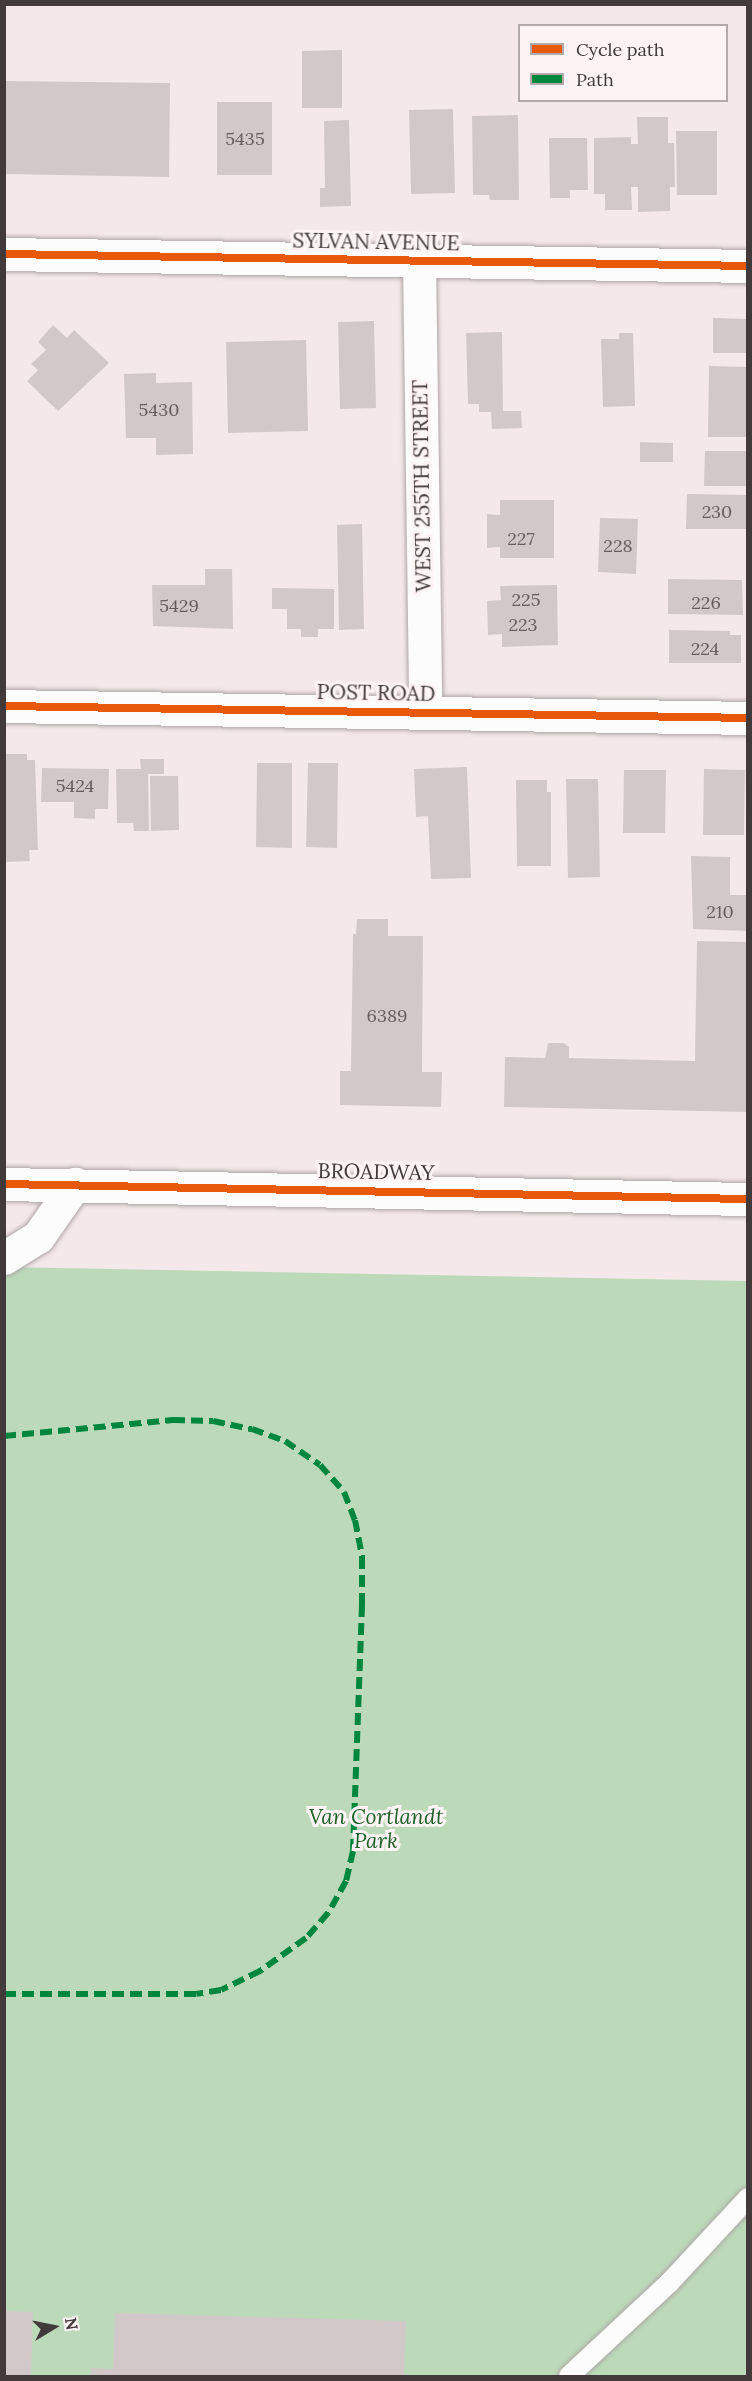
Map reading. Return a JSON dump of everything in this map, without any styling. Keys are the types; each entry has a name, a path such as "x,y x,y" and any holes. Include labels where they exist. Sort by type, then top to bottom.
{"main road":[{"name":"SYLVAN AVENUE","path":"4,254 747,266"},
{"name":"WEST 255TH STREET","path":"419,260 425,712"},
{"name":"POST ROAD","path":"4,706 747,718"},
{"name":"BROADWAY","path":"4,1184 747,1199"},
{"path":"4,1258 38,1237 75,1185"}],"lane":[{"path":"569,2376 669,2283 747,2198"}],"green space":[{"name":"Van Cortlandt Park","path":"5,1267 747,1281 747,2376 5,2376"}],"building":[{"path":"342,50 342,108 302,108 302,51"},
{"path":"4,81 170,83 169,177 4,174"},
{"path":"217,102 272,102 272,175 217,175"},
{"path":"453,109 455,193 411,194 409,110"},
{"path":"518,115 519,200 490,200 489,195 473,195 472,116"},
{"path":"637,117 668,117 668,143 674,143 675,187 670,187 670,211 638,212 638,187 631,187 632,210 605,210 605,194 594,194 594,138 631,137 631,144 638,144"},
{"path":"349,120 351,206 320,207 320,188 325,188 324,121"},
{"path":"676,131 717,131 717,195 677,195"},
{"path":"549,138 587,138 588,190 570,190 570,198 550,198"},
{"path":"713,318 748,319 748,353 713,353"},
{"path":"374,321 376,408 340,409 338,322"},
{"path":"53,325 67,338 74,330 109,363 58,411 27,381 38,370 31,364 46,350 38,342"},
{"path":"502,332 503,411 521,411 522,428 492,429 491,412 479,412 479,404 468,404 466,333"},
{"path":"619,333 633,333 635,406 603,407 601,339 619,339"},
{"path":"306,340 308,431 228,433 226,342"},
{"path":"709,366 748,367 748,437 708,437"},
{"path":"156,373 156,383 192,382 193,454 156,455 156,438 126,438 124,374"},
{"path":"640,442 673,443 673,462 640,462"},
{"path":"705,451 748,451 748,486 704,486"},
{"path":"687,494 748,495 748,529 686,529"},
{"path":"500,500 554,500 554,558 500,558 500,547 487,548 487,514 500,515"},
{"path":"600,518 638,519 636,574 598,572"},
{"path":"362,524 364,629 339,630 337,525"},
{"path":"205,569 232,569 233,629 153,626 152,585 205,585"},
{"path":"668,579 742,580 743,615 668,614"},
{"path":"557,585 558,645 502,647 502,634 488,635 487,601 501,600 500,586"},
{"path":"272,588 334,589 334,629 318,629 318,637 301,637 301,629 287,629 287,609 272,609"},
{"path":"669,630 730,631 730,635 741,635 741,663 669,663"},
{"path":"4,754 27,754 27,760 35,760 38,850 29,850 30,861 4,862"},
{"path":"140,759 164,759 164,774 148,774 149,831 134,831 133,823 117,823 116,769 141,769"},
{"path":"257,763 292,763 292,848 256,847"},
{"path":"308,763 338,763 337,848 306,847"},
{"path":"467,767 471,878 431,879 428,816 416,817 414,769"},
{"path":"42,768 109,769 108,809 95,809 95,819 74,818 74,802 41,802"},
{"path":"704,769 745,770 744,835 703,835"},
{"path":"624,770 666,770 665,833 623,833"},
{"path":"150,776 178,776 179,830 151,831"},
{"path":"566,779 598,779 600,877 568,878"},
{"path":"516,780 547,780 547,792 551,792 551,866 517,866"},
{"path":"691,856 730,857 730,895 748,895 748,931 693,929"},
{"path":"357,919 388,919 388,936 423,936 422,1072 442,1072 441,1107 340,1105 340,1071 351,1071 353,934 356,934"},
{"path":"697,941 748,942 747,1112 504,1107 505,1057 545,1058 548,1043 564,1043 569,1047 569,1058 695,1061"},
{"path":"4,2311 33,2312 31,2376 4,2376"},
{"path":"115,2313 406,2321 404,2376 91,2376 91,2368 113,2369"}],"marked path":[{"path":"4,1436 173,1420 213,1421 252,1429 285,1441 320,1465 344,1492 355,1520 362,1557 353,1851 346,1881 328,1913 306,1938 260,1971 221,1990 196,1994 4,1994"}],"cycle path":[{"path":"4,254 748,266"},
{"path":"4,706 748,718"},
{"path":"4,1184 748,1199"}]}
